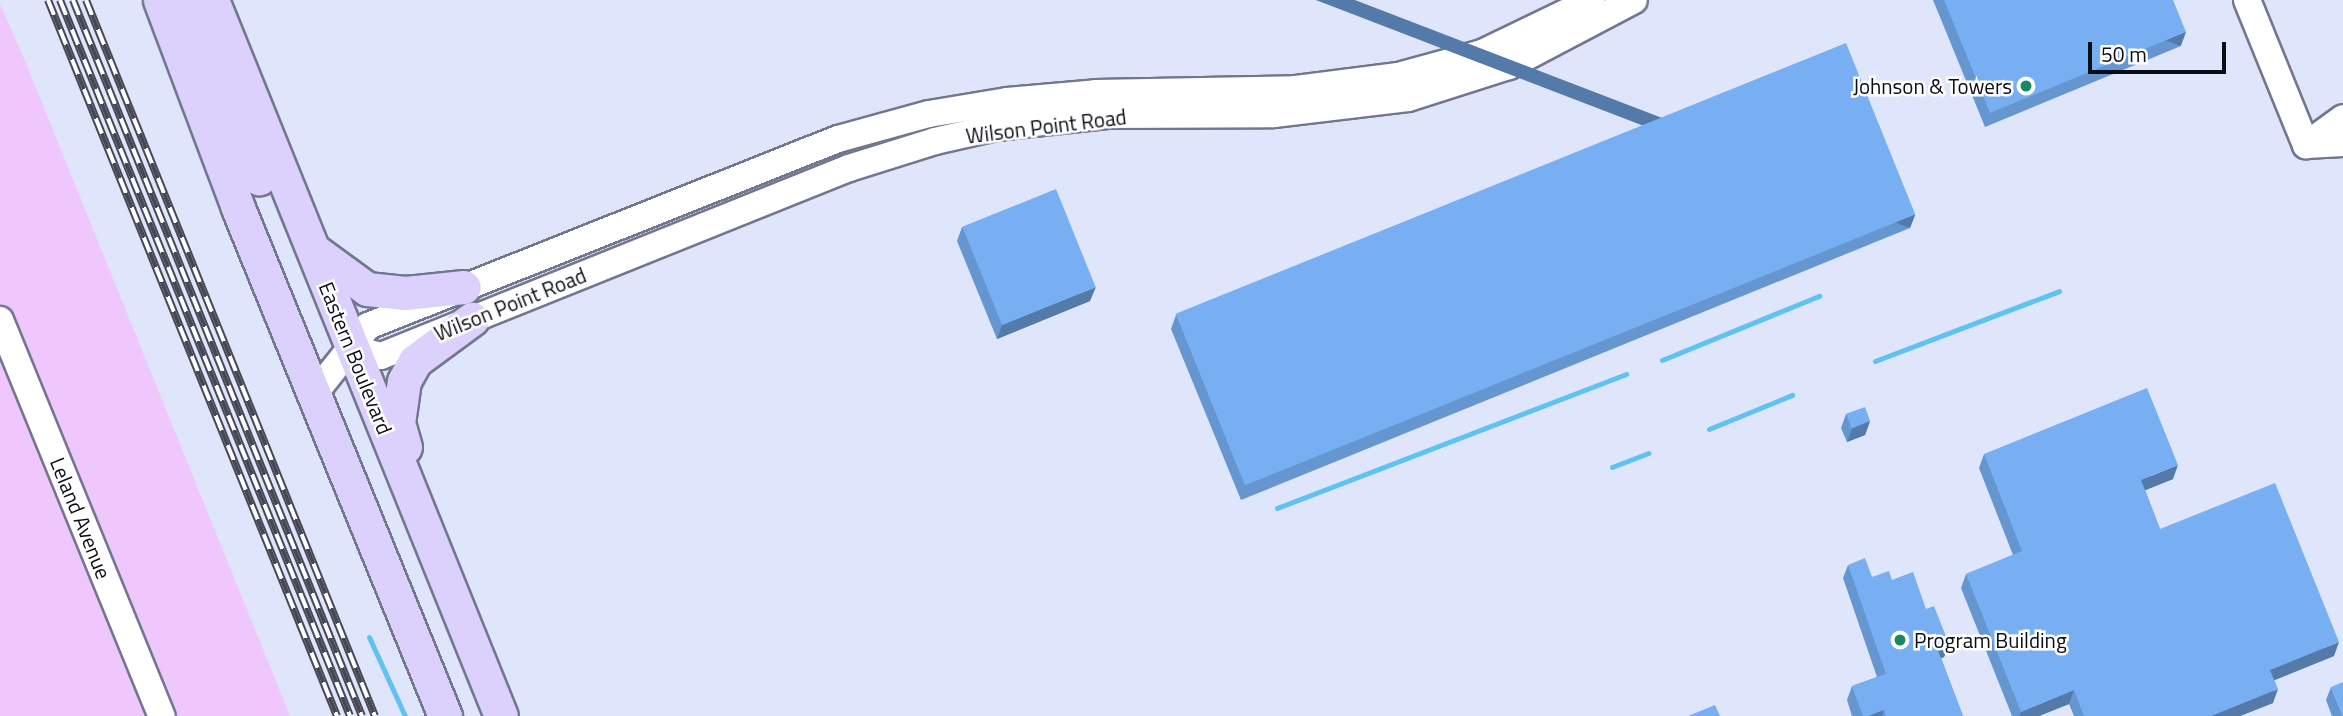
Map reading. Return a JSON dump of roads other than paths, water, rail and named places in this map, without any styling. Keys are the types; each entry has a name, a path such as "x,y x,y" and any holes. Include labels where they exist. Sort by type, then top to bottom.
{"main road":[{"path":"160,0 314,394 445,716"},
{"path":"183,0 320,326 351,348"},
{"name":"Eastern Boulevard","path":"212,0 501,716"},
{"path":"312,248 367,289 405,293 464,287"},
{"path":"433,551 398,423 398,397 415,361 472,319"}],"street":[{"name":"Wilson Point Road","path":"314,394 368,326 850,136 929,114 1007,101 1096,93 1296,89 1398,76 1482,53 1592,0"},
{"name":"Wilson Point Road","path":"351,348 381,356 862,164 947,138 1036,122 1107,115 1275,114 1408,98 1509,66 1634,0"},
{"path":"2247,0 2306,145"},
{"path":"2306,145 2343,118"},
{"path":"850,136 862,164"},
{"path":"2306,145 2343,143"},
{"name":"Leland Avenue","path":"0,320 162,716"}],"waterway":[{"path":"1875,361 2059,291"},
{"path":"1662,360 1819,296"},
{"path":"1277,508 1626,374"},
{"path":"1709,429 1792,395"},
{"path":"1612,467 1648,453"},
{"path":"369,637 405,716"}],"railway":[{"path":"48,0 337,716"},
{"path":"60,0 350,716"},
{"path":"73,0 362,716"},
{"path":"86,0 375,716"}],"place":[{"name":"Johnson & Towers","path":"2026,86"},
{"name":"Program Building","path":"1900,640"}]}
